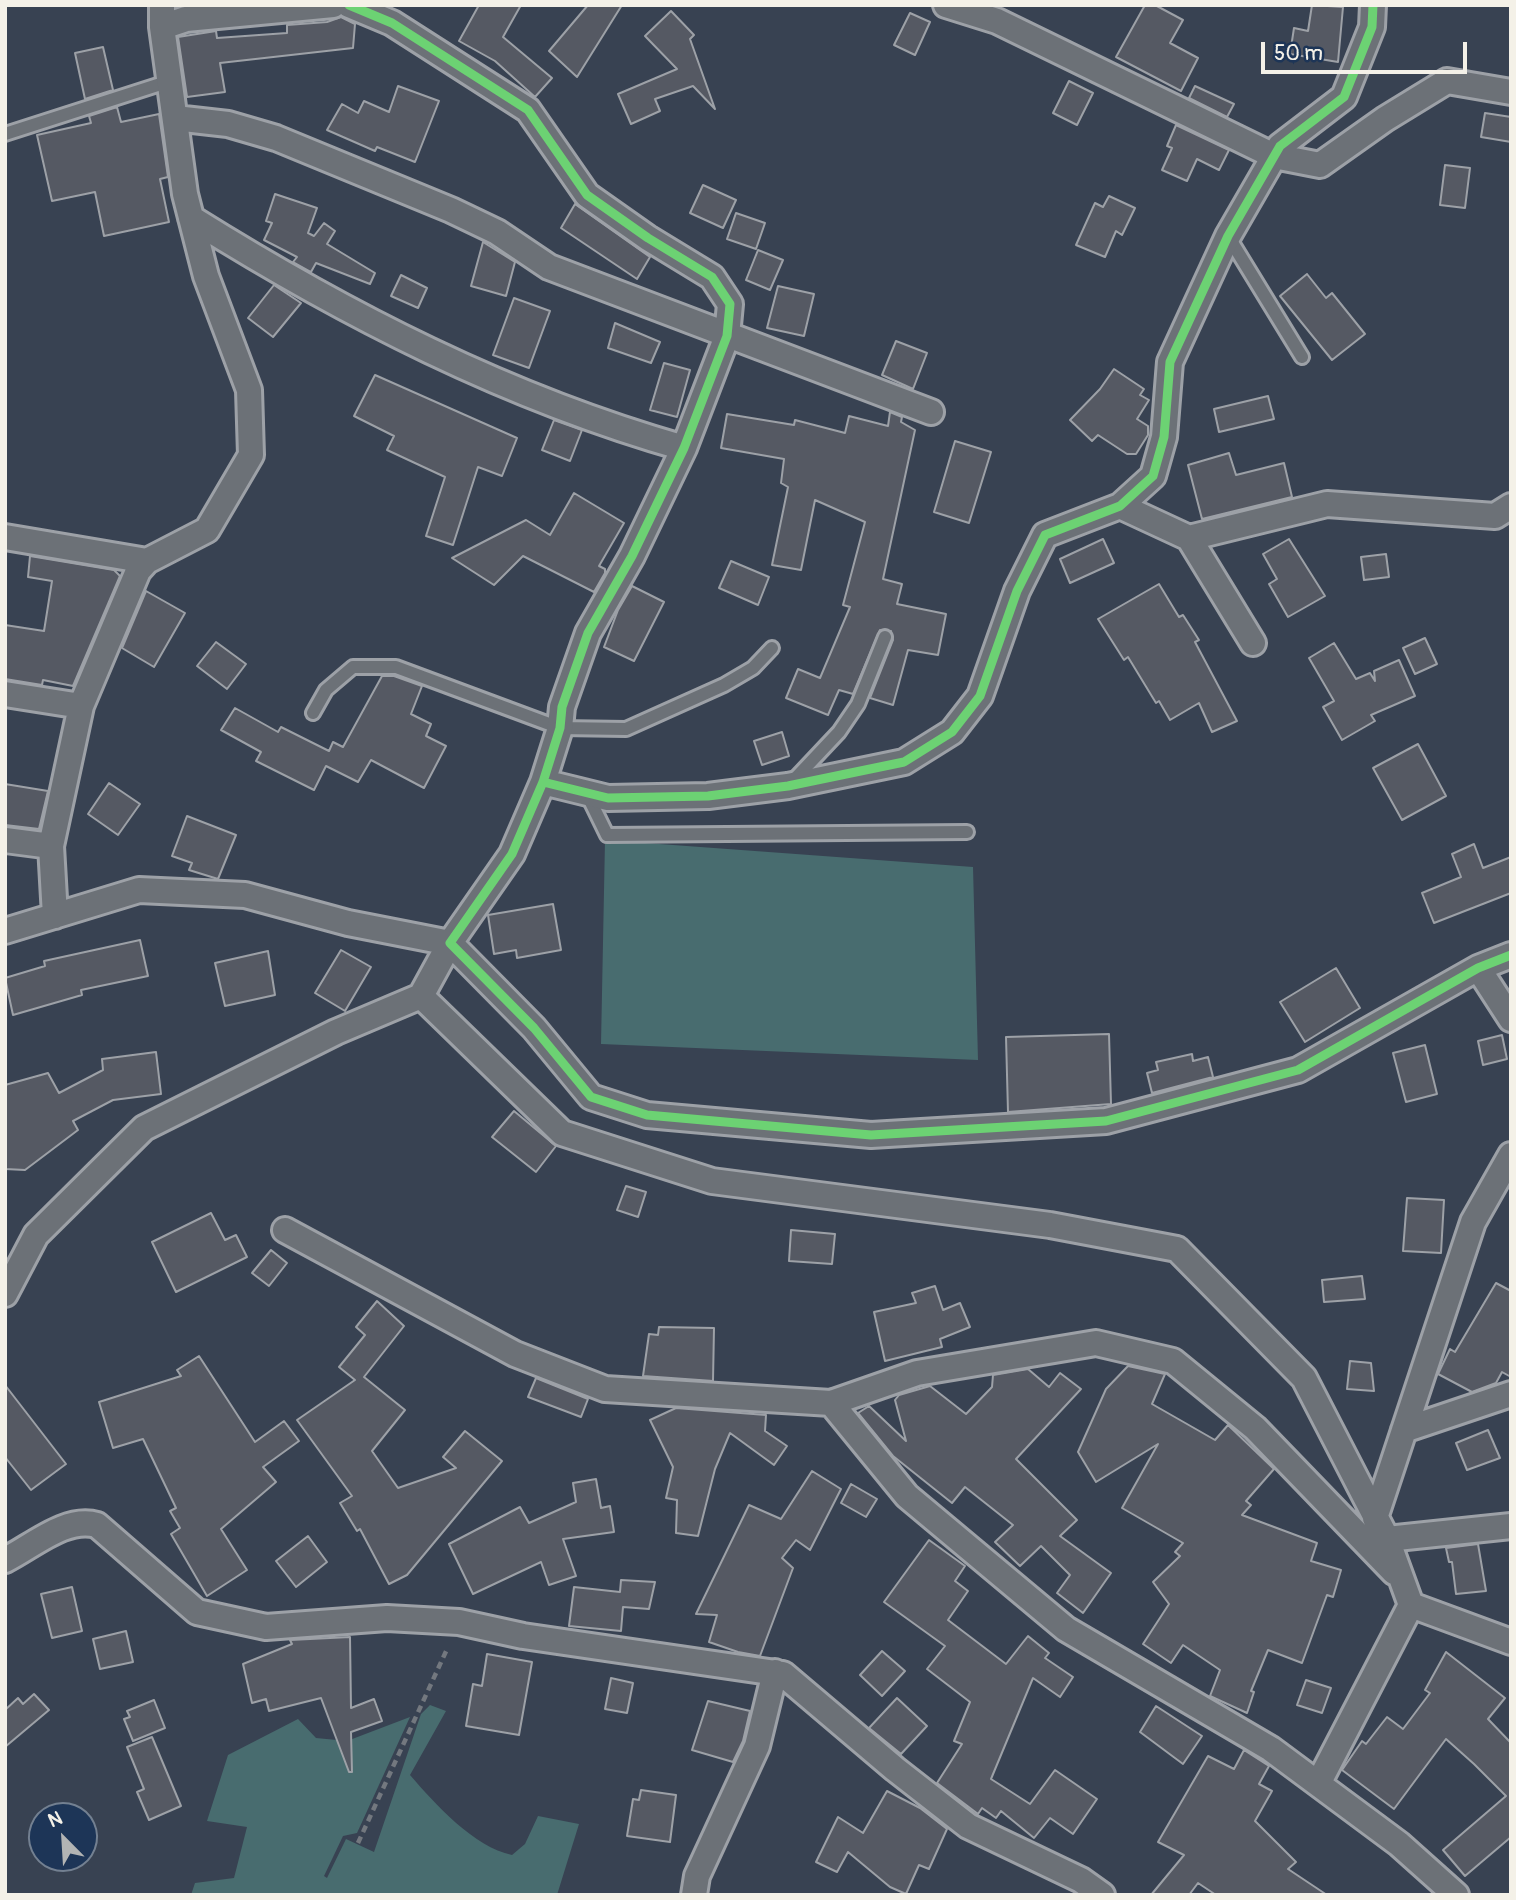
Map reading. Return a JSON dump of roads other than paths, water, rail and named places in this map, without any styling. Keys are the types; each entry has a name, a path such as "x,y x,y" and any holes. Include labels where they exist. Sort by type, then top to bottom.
{"street":[{"path":"55,916 51,846 81,706 138,571 146,561 207,530 251,455 249,390 206,276 191,218 162,16 186,19 333,5"},
{"path":"5,1294 36,1235 144,1128 336,1032 421,996 450,943 512,854 543,782 559,728 562,707 588,633 632,556 684,448 727,336 730,304 712,277 648,238 587,195 528,110 392,23 349,5"},
{"path":"946,5 997,21 1274,156 1320,165 1385,118 1447,82 1511,92"},
{"path":"543,782 608,798 708,796 788,786 904,762 952,733 980,696 1017,591 1045,535 1120,506 1153,476 1164,437 1170,362 1228,236 1280,146 1344,97 1372,27 1373,5"},
{"path":"175,118 228,124 276,138 451,210 497,232 549,267 931,412"},
{"path":"191,218 290,280 411,343 513,389 633,433 684,448"},
{"path":"1189,538 1327,504 1495,516 1511,506"},
{"path":"1120,506 1189,538 1253,643"},
{"path":"5,537 146,561"},
{"path":"5,694 81,706"},
{"path":"5,840 51,846"},
{"path":"5,931 139,890 245,895 348,923 450,943 534,1028 591,1097 647,1115 871,1135 1106,1121 1298,1070 1478,968 1511,955"},
{"path":"1478,968 1511,1019"},
{"path":"421,996 562,1133 712,1181 1051,1225 1177,1250 1304,1378 1387,1539 1411,1605 1319,1782"},
{"path":"1375,1518 1473,1222 1511,1155"},
{"path":"285,1230 515,1354 605,1389 831,1403 918,1373 1096,1343 1173,1361 1255,1428 1402,1580"},
{"path":"1404,1430 1511,1394"},
{"path":"831,1403 906,1496 1066,1629 1271,1749 1319,1782 1399,1844 1455,1895"},
{"path":"5,1560 69,1524 83,1521 97,1525 197,1612 266,1627 387,1618 459,1622 523,1636 783,1674 895,1769 968,1826 1080,1880 1102,1895"},
{"path":"1387,1539 1511,1527"},
{"path":"1411,1605 1511,1642"},
{"path":"694,1895 697,1876 757,1746 775,1672"}],"lane":[{"path":"5,134 170,81"},
{"path":"1228,236 1302,357"},
{"path":"788,786 839,732 858,704 885,637"},
{"path":"313,712 326,690 353,667 396,667 559,728 626,729 724,685 753,668 772,648"},
{"path":"586,792 607,835 967,832"}]}
